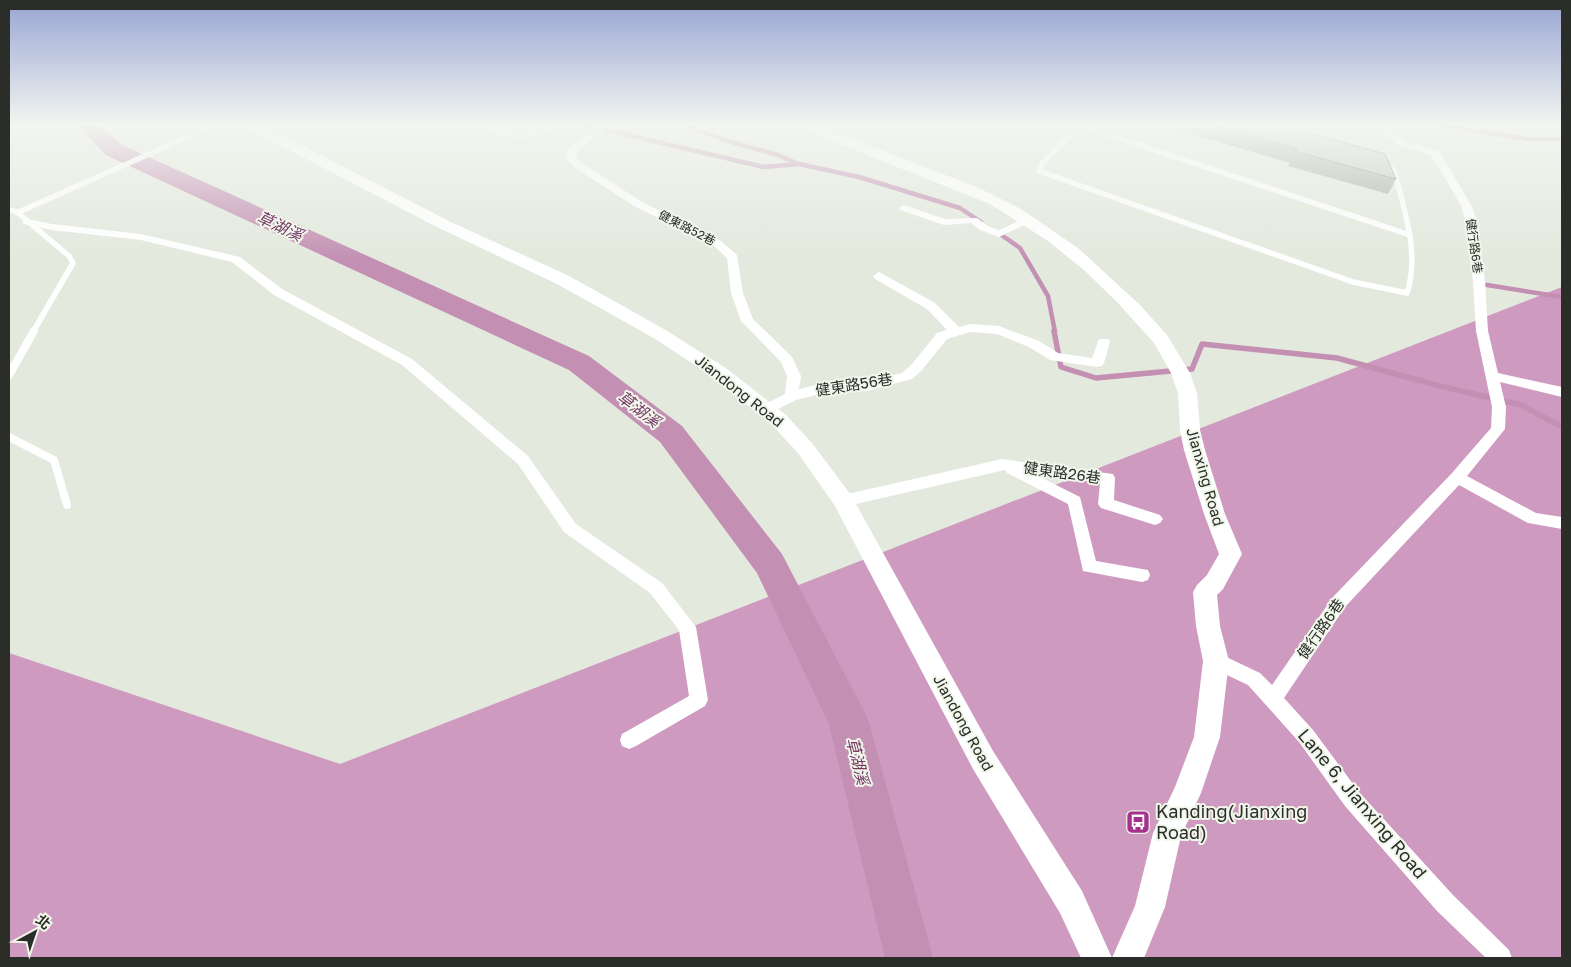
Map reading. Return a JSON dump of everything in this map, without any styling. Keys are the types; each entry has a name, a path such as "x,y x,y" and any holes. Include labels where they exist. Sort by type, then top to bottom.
{"street":[{"path":"13,211 109,170"},
{"name":"Jiandong Road","path":"338,170 399,202 522,259 663,336 720,373 767,409 805,448 843,501 983,760 1071,902 1097,958"},
{"name":"健東路52巷","path":"586,170 638,204 717,243 734,257 736,293 747,321 787,360 794,376 792,396"},
{"name":"Jianxing Road","path":"922,170 997,200 1076,253 1147,321 1167,345 1179,368 1187,390 1191,436 1217,525 1231,554 1215,582 1205,592 1208,626 1216,661 1207,737 1187,793 1168,833 1150,907 1128,958"},
{"name":"健行路6巷","path":"1273,699 1339,602 1457,477 1498,429 1499,406 1482,331 1476,241 1466,205 1445,170"},
{"path":"904,208 944,222 973,220 984,228 999,234 1029,220"},
{"path":"28,222 52,227 141,237 236,259 278,292 407,362 523,460 570,528 656,588 687,627 699,700 629,740"},
{"path":"879,276 931,306 956,332"},
{"name":"健東路56巷","path":"767,409 792,396 829,387 867,386 907,376 918,367 924,356 942,336 970,328 999,330 1034,344 1055,357 1096,363 1104,342"},
{"path":"1492,376 1562,392"},
{"name":"健東路26巷","path":"1002,464 1075,501 1089,566 1142,575"},
{"name":"健東路26巷","path":"843,501 1002,464 1108,478 1106,504 1155,520"},
{"path":"1457,477 1534,519 1562,523"},
{"name":"Lane 6, Jianxing Road","path":"1216,661 1254,679 1306,736 1352,799 1445,903 1501,958"}],"lane":[{"path":"1038,170 1353,282 1407,293 1412,278 1410,235 1394,170"},
{"path":"1216,170 1410,235"},
{"path":"9,374 73,263 69,256 13,211"},
{"path":"9,437 54,460 68,505"}],"shaded area":[{"path":"1562,287 1562,958 9,958 9,653 340,764"}],"building":[{"path":"1364,170 1392,170 1396,179"}],"waterway":[{"name":"草湖溪","path":"158,170 579,363 671,434 770,564 849,722 909,958"},
{"path":"827,170 859,177 960,208 981,222"},
{"path":"997,232 1020,248 1048,296 1055,332"},
{"path":"1487,285 1562,297"},
{"path":"1054,331 1061,367 1096,378 1192,369 1202,344 1337,358 1440,386 1521,405 1562,427"}],"place":[{"name":"Kanding(Jianxing Road)","path":"1138,822"}]}
